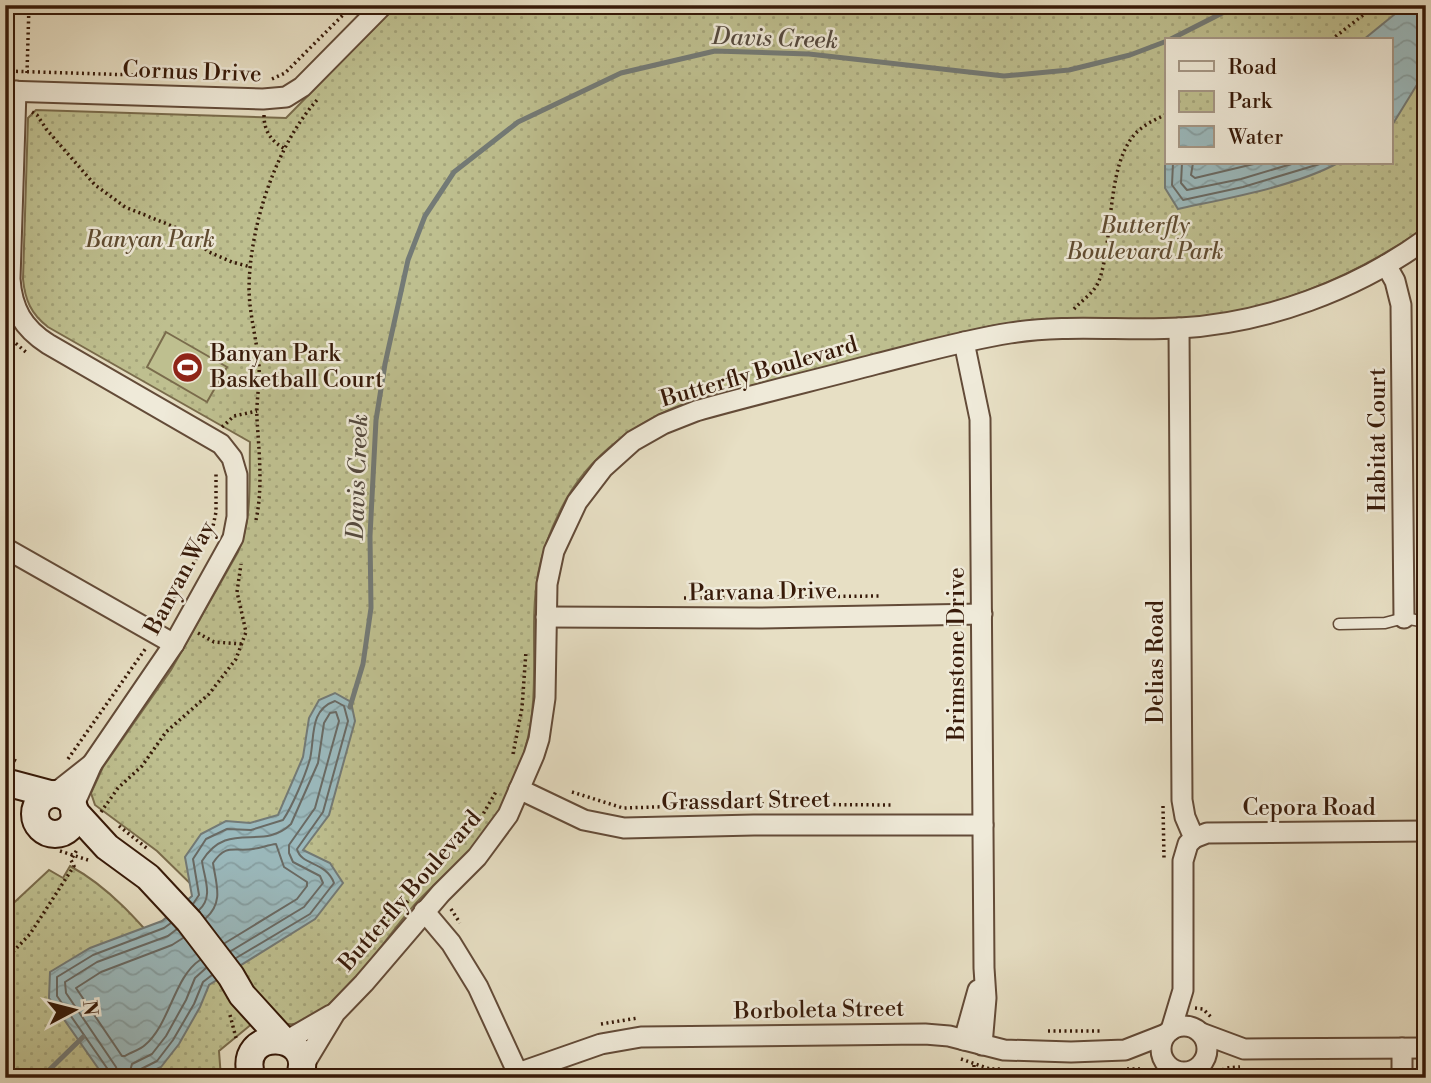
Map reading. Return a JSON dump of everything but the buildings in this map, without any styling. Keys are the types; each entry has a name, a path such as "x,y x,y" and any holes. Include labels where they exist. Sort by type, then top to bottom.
{"street":[{"name":"Cornus Drive","path":"10,91 263,99 286,97 302,87 383,5"},
{"name":"Banyan Way","path":"10,91 10,279 12,299 20,317 30,331 48,344 215,439 227,450 235,466 238,484 233,538 174,644 92,764 74,819"},
{"name":"Butterfly Boulevard","path":"301,1074 335,1013 371,975 423,911 477,858 508,815 510,786 534,755 543,718 546,617 554,551 568,517 603,468 648,432 680,417 723,404 1006,333 1044,329 1179,328 1237,321 1308,301 1390,273 1426,239"},
{"name":"Habitat Court","path":"1390,273 1399,293 1402,320 1404,618"},
{"name":"Delias Road","path":"1179,328 1182,800 1185,817 1194,838"},
{"name":"Brimstone Drive","path":"964,342 980,419 986,998 973,1042"},
{"path":"5,548 174,644"},
{"name":"Parvana Drive","path":"546,617 759,618 982,614"},
{"path":"9,776 74,819 148,877 189,921 231,976 242,995 284,1041 298,1051 301,1074"},
{"path":"9,776 23,821 48,833 74,819"},
{"name":"Grassdart Street","path":"510,786 584,820 624,828 983,825"},
{"name":"Cepora Road","path":"1194,838 1207,833 1426,831"},
{"path":"1194,838 1188,844 1183,861 1187,999 1161,1044 1164,1071 1187,1072 1199,1069 1244,1049 1426,1048"},
{"path":"423,911 451,943 478,987 519,1075"},
{"path":"242,995 246,1060"},
{"path":"1187,999 1206,1029 1206,1057 1199,1069"},
{"name":"Butterfly Boulevard","path":"284,1041 335,1013"},
{"path":"1169,1032 1188,1026 1206,1029 1244,1049"},
{"name":"Borboleta Street","path":"519,1075 601,1044 626,1038 925,1034 1004,1050 1044,1051 1125,1050 1169,1032"},
{"path":"246,1060 265,1041 284,1041"},
{"path":"1402,1048 1402,1078"},
{"name":"Borboleta Street","path":"1125,1050 1164,1071"}],"lane":[{"path":"1339,624 1385,622 1404,618 1426,622"}],"path":[{"path":"27,72 29,5"},
{"path":"265,79 285,73 353,5"},
{"path":"1334,38 1376,5"},
{"path":"5,71 146,75"},
{"path":"255,524 259,496 259,367 249,290 251,267 264,204 276,167 302,117 324,91"},
{"path":"263,99 264,121 268,134 275,144 285,149"},
{"path":"28,110 37,115 95,185 125,207 182,230 209,252 251,267"},
{"path":"1083,313 1072,313 1098,283 1122,154 1135,134 1165,115"},
{"path":"1390,273 1426,262"},
{"path":"5,331 32,356"},
{"path":"66,761 155,633 212,531 216,498 216,471 213,465"},
{"path":"5,972 10,955 30,934 74,866 71,860 74,819 107,801 142,766 166,732 209,694 236,659 246,632 237,592 239,568 244,556"},
{"path":"684,598 881,596"},
{"path":"510,762 522,708 526,647"},
{"path":"5,755 9,776"},
{"path":"474,828 510,786"},
{"path":"565,789 623,808 752,804 897,805"},
{"path":"1163,795 1164,865 1183,861"},
{"path":"5,816 23,821"},
{"path":"384,930 423,911 459,902"},
{"path":"1187,999 1203,1009 1206,1029"},
{"path":"1040,1031 1104,1031"},
{"path":"955,1058 990,1069 1003,1069"},
{"path":"225,1078 246,1060"},
{"path":"974,1064 974,1078"},
{"path":"1115,1069 1164,1071"}],"green space":[{"path":"397,5 1426,5 1426,227 1399,245 1341,276 1280,300 1248,309 1183,318 1039,321 991,326 698,399 656,416 618,440 586,471 572,489 547,541 535,596 534,683 530,727 519,769 506,798 482,836 417,902 348,987 316,1015 299,1023 285,1023 265,1013 219,1051 221,1078 5,1078 5,911 49,870 63,878 70,866 86,875 128,911 177,966 200,893 157,851 95,805 91,793 103,767 171,670 238,552 246,526 250,484 250,442 48,327 33,312 25,294 23,279 28,118 36,110 286,118"},
{"path":"166,332 227,367 207,402 147,367"}],"water":[{"path":"1406,5 1426,5 1426,70 1392,125 1392,38 1365,38"},
{"path":"1165,164 1336,164 1281,185 1178,209 1165,188"},
{"path":"335,693 351,702 355,721 329,815 303,850 330,863 343,883 315,919 209,985 179,1044 161,1067 137,1078 105,1078 49,998 50,972 90,948 162,921 192,896 185,857 201,834 226,821 250,823 278,815 303,757 309,718 319,700"}],"waterway":[{"name":"Davis Creek","path":"1173,38 1238,5"},
{"name":"Davis Creek","path":"350,707 363,664 371,608 370,536 376,420 385,364 408,260 425,216 454,172 518,122 621,73 715,51 809,54 1004,76 1069,70 1130,55 1165,42"},
{"name":"Davis Creek","path":"41,1078 83,1037"}],"place":[{"name":"Banyan Park Basketball Court","path":"187,367"}],"park label":[{"name":"Butterfly Boulevard Park","path":"1145,239"},
{"name":"Banyan Park","path":"150,240"}]}
